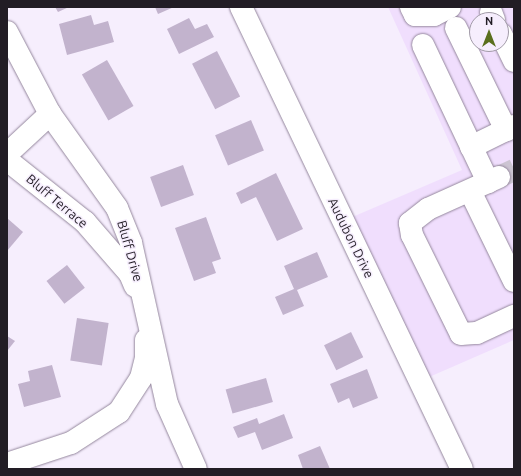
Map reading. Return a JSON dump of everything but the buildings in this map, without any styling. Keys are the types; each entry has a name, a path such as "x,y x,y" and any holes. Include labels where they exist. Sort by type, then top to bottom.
{"street":[{"name":"Audubon Drive","path":"241,7 462,469"},
{"path":"413,11 434,15 450,7"},
{"path":"456,28 510,128 471,147"},
{"name":"Bluff Drive","path":"7,32 50,114 117,208 131,243 167,404 196,469"},
{"path":"423,45 471,147 486,183 514,281"},
{"path":"509,51 514,61"},
{"path":"7,154 50,114"},
{"name":"Bluff Terrace","path":"7,160 85,222 130,274 146,311 146,358 141,378 120,412 71,443 7,464"},
{"path":"486,183 428,209 410,223 412,235 462,334 477,333 514,316"}],"shaded area":[{"path":"388,7 514,7 514,340 420,381 343,221 462,170"}],"tunnel":[{"path":"499,177 514,170"}]}
